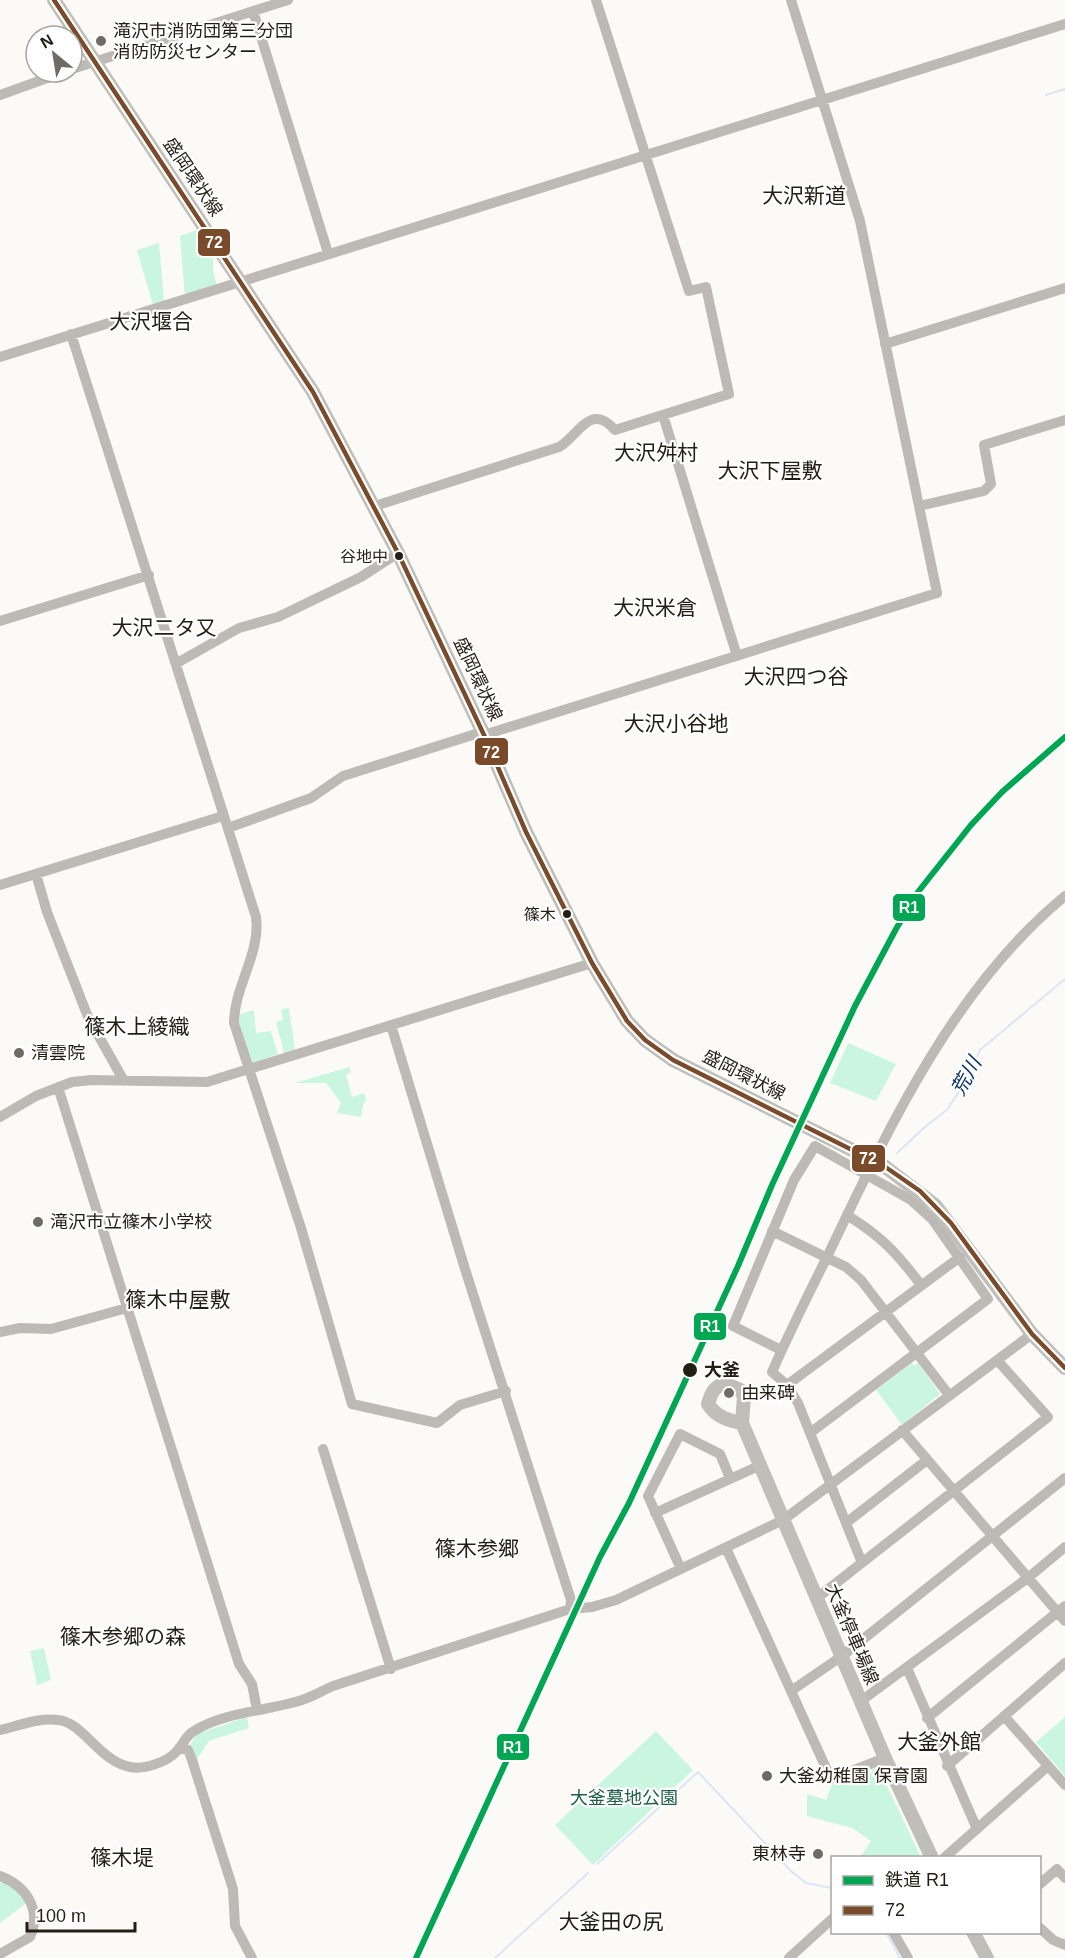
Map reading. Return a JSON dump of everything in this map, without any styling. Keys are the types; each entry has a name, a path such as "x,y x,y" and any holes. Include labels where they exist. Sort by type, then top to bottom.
{"main road":[{"name":"盛岡環状線","path":"54,0 313,392 398,553 483,733 526,832 592,963 627,1021 645,1040 673,1060 884,1166 920,1191 951,1223 1032,1334 1065,1368"},
{"name":"大釜停車場線","path":"742,1423 885,1758 932,1856"},
{"path":"978,1934 987,1958"}],"street":[{"path":"84,65 288,0"},
{"path":"375,506 559,447 568,442 581,426 595,419 603,420 615,430 729,394 706,287 690,291 596,0"},
{"path":"228,828 311,798 343,776 937,593 860,221 791,0"},
{"path":"252,11 328,253"},
{"path":"0,357 1065,24"},
{"path":"0,95 31,84"},
{"path":"885,344 1065,288"},
{"path":"71,333 177,663 257,926 234,1010 234,1023 301,1228 352,1404 437,1423 460,1405 506,1391"},
{"path":"663,415 736,656"},
{"path":"919,506 984,491 991,484 984,445 1065,420"},
{"path":"177,663 239,628 278,617 361,577 398,553"},
{"path":"0,621 148,575"},
{"path":"0,885 224,816"},
{"path":"36,874 47,912 85,1009 124,1081"},
{"path":"862,1563 810,1433 787,1386 772,1372 867,1175 927,1066 970,999 1020,939 1065,896"},
{"path":"0,1117 58,1087 92,1080 207,1082 592,963"},
{"path":"391,1025 465,1269 572,1600 570,1609"},
{"path":"58,1087 239,1664 252,1684 257,1710"},
{"path":"781,1350 733,1326 794,1180 815,1146 911,1200 925,1212 960,1257 988,1299 810,1433"},
{"path":"847,1215 877,1233 894,1249 921,1285"},
{"path":"772,1232 846,1267 861,1280 949,1395"},
{"path":"787,1386 960,1257"},
{"path":"0,1332 20,1328 51,1329 127,1308"},
{"path":"0,1730 48,1719 61,1720 70,1723 100,1752 129,1767 139,1767 158,1762 175,1753 191,1732 200,1727 257,1710 297,1702 333,1686 570,1609 591,1608 615,1600 783,1520 1032,1334"},
{"path":"817,1598 955,1493 1048,1417 997,1360"},
{"path":"902,1430 1029,1577 1061,1609 1065,1621"},
{"path":"681,1569 648,1496 680,1434 720,1454 730,1478"},
{"path":"323,1449 391,1669"},
{"path":"846,1522 927,1460"},
{"path":"656,1513 761,1465"},
{"path":"791,1691 842,1656 1065,1479"},
{"path":"861,1701 1029,1577 1065,1547"},
{"path":"726,1548 831,1779 885,1758"},
{"path":"927,1718 1061,1609"},
{"path":"947,1766 1065,1663"},
{"path":"907,1668 947,1766 977,1829"},
{"path":"1004,1716 1065,1785"},
{"path":"179,1748 188,1749 192,1760 229,1875 235,1926 252,1958"},
{"path":"945,1856 1048,1766"},
{"path":"1041,1883 1057,1869 1065,1878"},
{"path":"0,1876 17,1883 25,1891 35,1917 30,1937 0,1954"},
{"path":"789,1958 831,1920"},
{"path":"1041,1929 1053,1940 1065,1945"},
{"path":"894,1934 908,1958"}],"green space":[{"path":"200,229 213,248 213,270 217,286 185,297 180,236"},
{"path":"159,243 164,301 153,305 137,250"},
{"path":"289,1008 295,1050 284,1053 276,1022 283,1020 281,1009"},
{"path":"254,1010 256,1033 271,1031 278,1054 252,1063 237,1015"},
{"path":"848,1043 896,1064 876,1101 830,1083"},
{"path":"349,1067 351,1072 346,1075 352,1097 364,1093 366,1101 361,1117 337,1113 341,1103 326,1083 295,1083"},
{"path":"912,1363 914,1366 918,1363 940,1394 902,1425 876,1390"},
{"path":"44,1648 51,1680 37,1685 30,1651"},
{"path":"247,1717 249,1728 209,1741 196,1761 189,1746 197,1734"},
{"path":"1065,1717 1065,1776 1036,1742"},
{"name":"大釜墓地公園","path":"656,1731 693,1770 593,1865 555,1825"},
{"path":"877,1765 921,1856 861,1856 871,1841 852,1828 807,1816 807,1794 826,1800 832,1784 845,1785 872,1773 871,1768"},
{"path":"5,1881 28,1902 0,1923 0,1883"}],"waterway":[{"path":"1046,95 1065,89"},
{"name":"荒川","path":"897,1153 947,1110 967,1079 980,1050 1065,979"},
{"path":"597,1864 698,1772 791,1871 806,1883 831,1888"},
{"path":"495,1958 588,1873"},
{"path":"887,1934 900,1958"}],"rail line":[{"name":"R1","path":"416,1958 600,1557 629,1503 855,1006 918,892 971,825 1002,792 1065,737"}],"transit line":[{"name":"72","path":"54,0 313,392 398,553 484,735 526,832 592,963 627,1021 645,1040 673,1060 884,1166 920,1191 951,1223 1032,1334 1065,1368"}],"place":[{"name":"滝沢市消防団第三分団 消防防災センター","path":"101,41"},
{"name":"谷地中","path":"399,556"},
{"name":"篠木","path":"567,914"},
{"name":"清雲院","path":"19,1053"},
{"name":"滝沢市立篠木小学校","path":"38,1222"},
{"name":"大釜","path":"690,1370"},
{"name":"由来碑","path":"729,1393"},
{"name":"大釜幼稚園 保育園","path":"767,1776"},
{"name":"東林寺","path":"818,1854"}],"district":[{"name":"大沢新道","path":"804,196"},
{"name":"大沢堰合","path":"151,322"},
{"name":"大沢舛村","path":"656,453"},
{"name":"大沢下屋敷","path":"770,471"},
{"name":"大沢米倉","path":"655,608"},
{"name":"大沢二タ又","path":"164,628"},
{"name":"大沢四つ谷","path":"796,677"},
{"name":"大沢小谷地","path":"676,724"},
{"name":"篠木上綾織","path":"137,1027"},
{"name":"篠木中屋敷","path":"178,1300"},
{"name":"篠木参郷","path":"477,1549"},
{"name":"篠木参郷の森","path":"123,1637"},
{"name":"大釜外館","path":"939,1742"},
{"name":"篠木堤","path":"122,1858"},
{"name":"大釜田の尻","path":"611,1922"}]}
